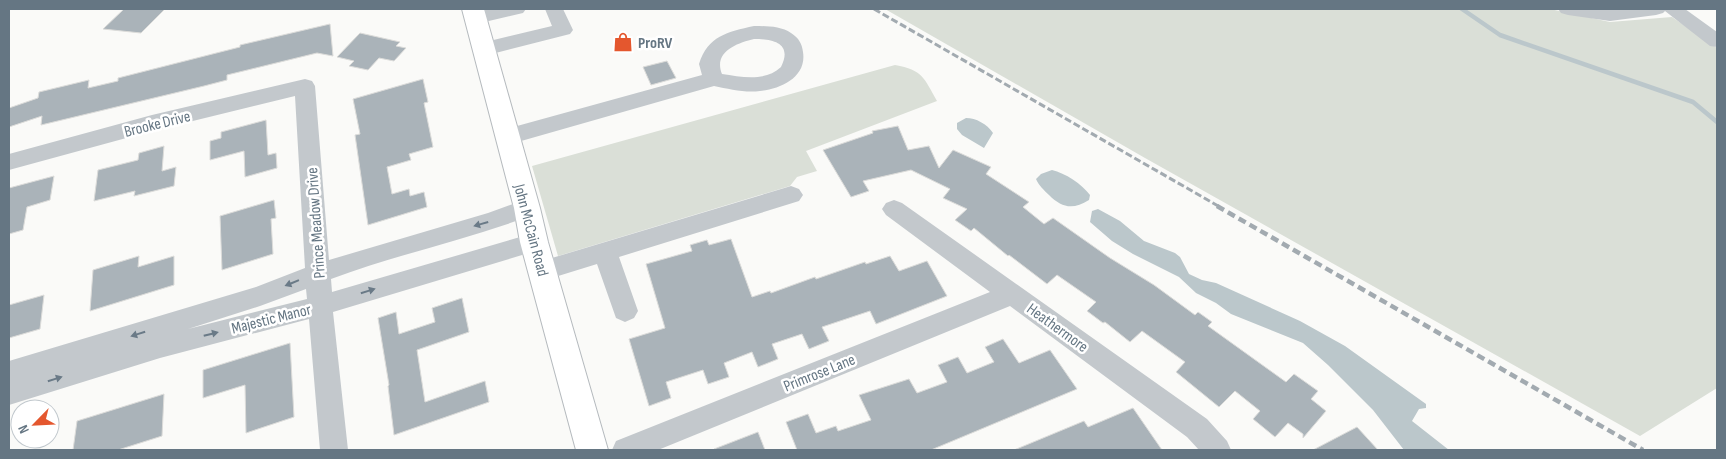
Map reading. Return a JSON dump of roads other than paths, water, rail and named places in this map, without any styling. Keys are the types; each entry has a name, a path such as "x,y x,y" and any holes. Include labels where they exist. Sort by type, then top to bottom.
{"main road":[{"name":"John McCain Road","path":"475,14 527,208 534,242 592,450"}],"street":[{"path":"475,14 516,9"},
{"path":"484,49 563,30 554,9"},
{"path":"1568,9 1610,15 1656,9"},
{"path":"1673,9 1717,41"},
{"path":"507,137 714,79"},
{"name":"Brooke Drive","path":"9,162 143,126 305,86"},
{"name":"Prince Meadow Drive","path":"305,86 320,306 334,450"},
{"path":"542,271 791,196"},
{"name":"Majestic Manor","path":"9,373 260,296 318,272 493,221 527,208"},
{"name":"Heathermore","path":"894,209 1197,428 1217,450"},
{"name":"Majestic Manor","path":"9,393 160,347 320,306 534,242"},
{"path":"605,252 625,312"},
{"name":"Primrose Lane","path":"626,450 1013,294"}],"waterway":[{"path":"1462,9 1500,35 1693,102 1717,122"}],"railway":[{"path":"874,9 1220,207"},
{"path":"1217,206 1643,450"}],"place":[{"name":"ProRV","path":"623,42"}]}
